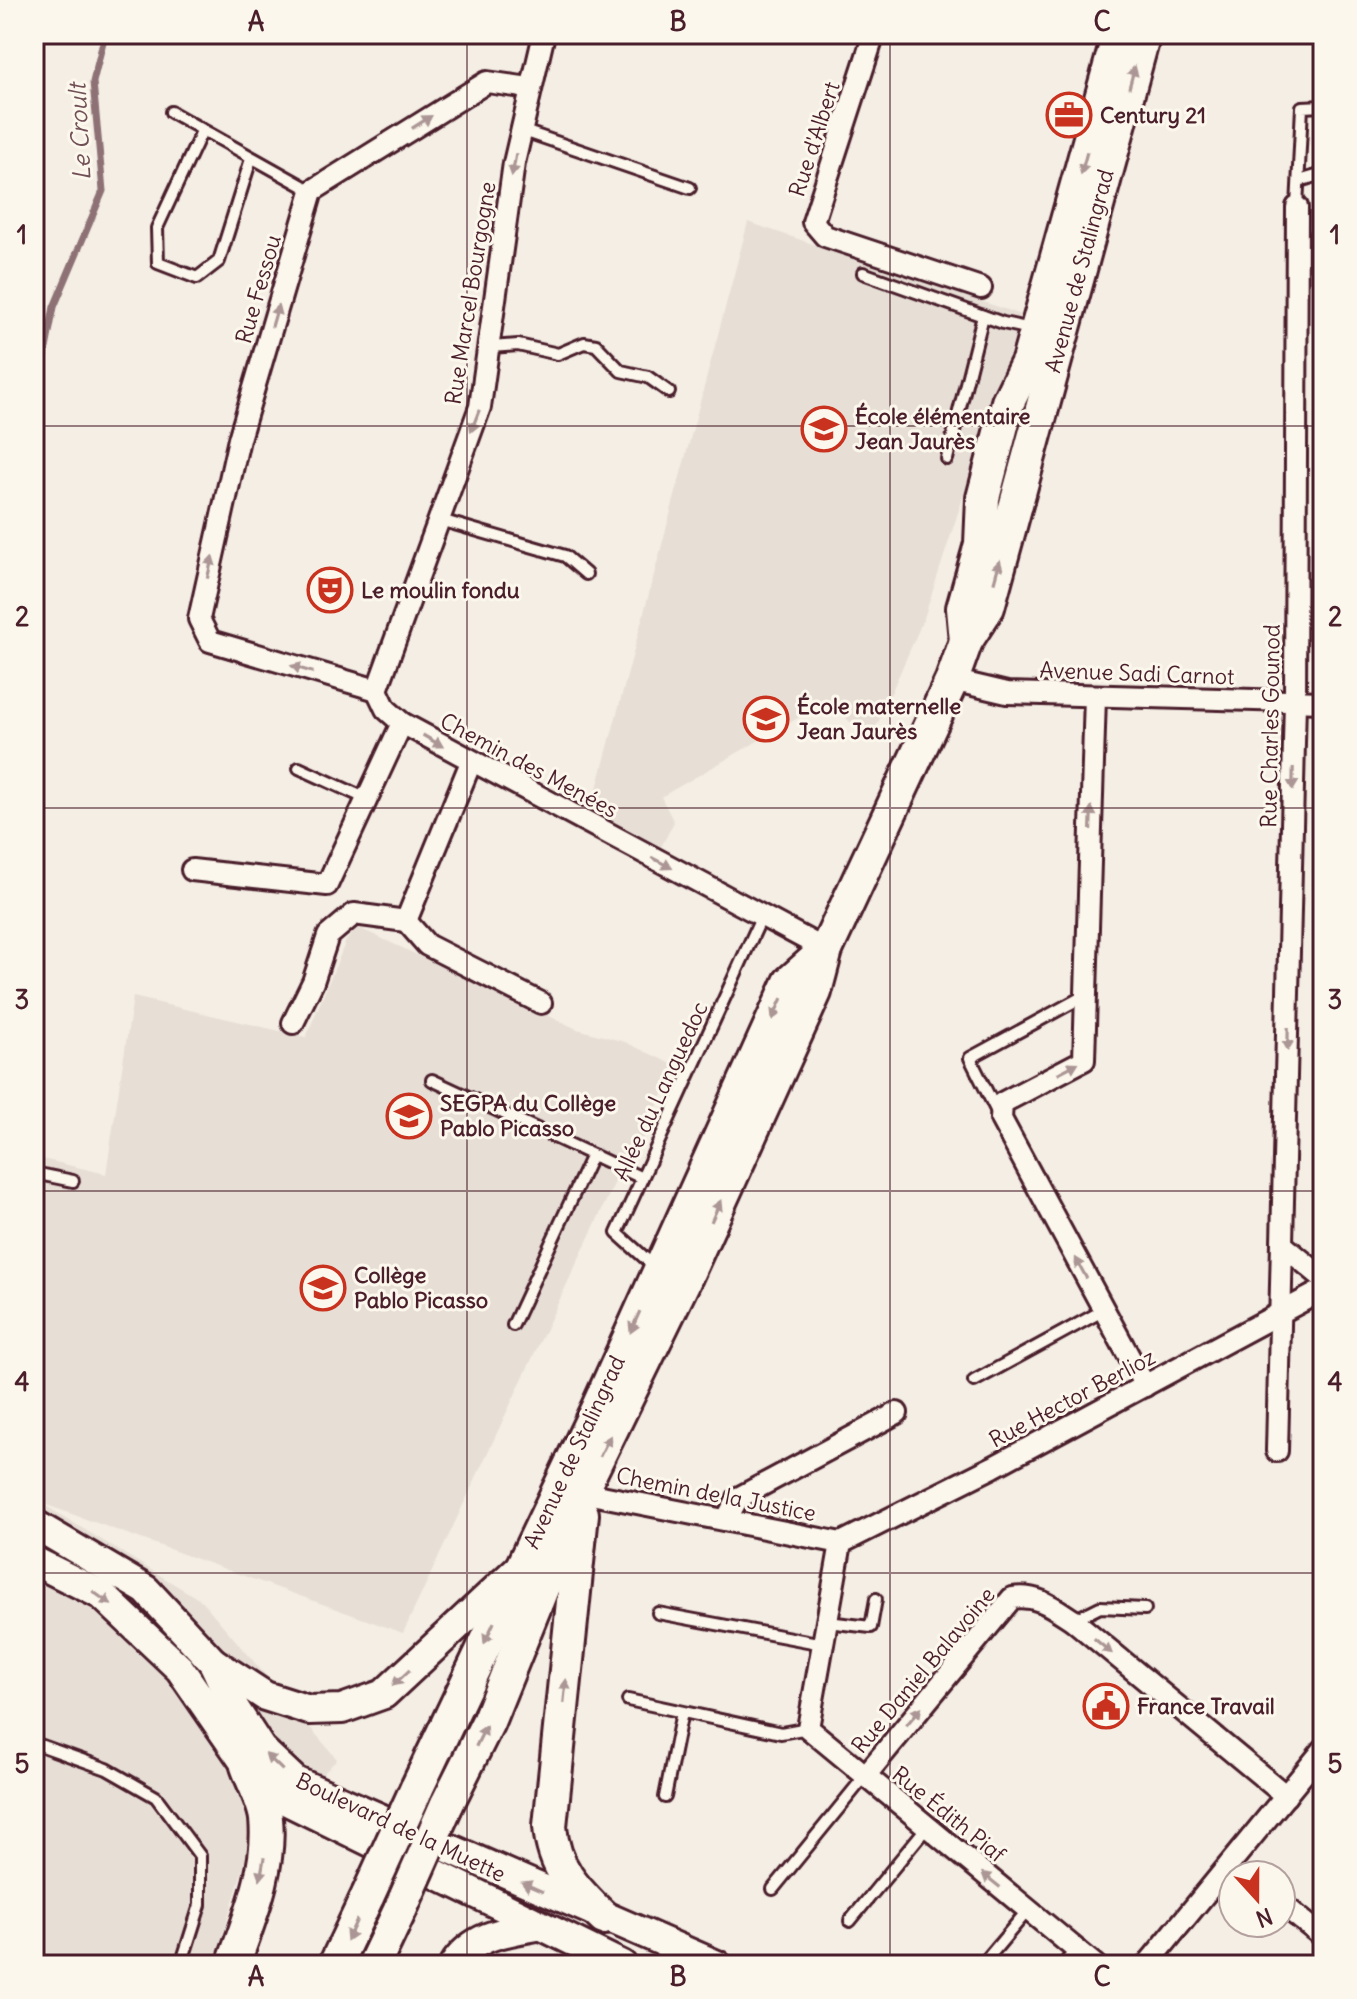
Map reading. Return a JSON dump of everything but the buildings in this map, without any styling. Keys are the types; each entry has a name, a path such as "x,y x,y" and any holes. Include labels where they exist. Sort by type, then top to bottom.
{"main road":[{"name":"Avenue de Stalingrad","path":"966,641 963,608 981,544 983,498 1008,402 1028,361 1119,34"},
{"name":"Avenue de Stalingrad","path":"374,1965 488,1722 581,1492 684,1281 815,992 826,950 952,680 966,641 988,607 1144,34"},
{"name":"Avenue de Stalingrad","path":"335,1965 598,1407 657,1270 790,982 826,950"},
{"path":"581,1492 582,1532 550,1826 552,1851 569,1883 604,1918"},
{"name":"Boulevard de la Muette","path":"34,1524 146,1590 213,1662 235,1709 261,1749 295,1781 717,1965"},
{"name":"Boulevard de la Muette","path":"34,1561 102,1595 180,1669 247,1766 279,1797 622,1965"},
{"path":"213,1662 265,1696 309,1710 342,1709 384,1694 520,1568"},
{"path":"233,1965 257,1896 264,1853 266,1818 247,1766"},
{"path":"454,1965 462,1953 490,1934 537,1926"}],"street":[{"name":"Rue Marcel Bourgogne","path":"377,690 480,407 521,130 544,34"},
{"name":"Rue d'Albert","path":"874,34 813,222 825,236 981,288"},
{"path":"312,191 487,82 529,88"},
{"name":"Rue Fessou","path":"312,191 239,439 199,619 210,641 377,690"},
{"name":"Rue Charles Gounod","path":"1277,1451 1295,701 1297,207"},
{"name":"Avenue Sadi Carnot","path":"952,680 999,693 1323,702"},
{"name":"Chemin des Menées","path":"377,690 386,709 402,723 826,950"},
{"path":"1095,696 1084,1060 1002,1103 1001,1119 1145,1386"},
{"path":"192,870 327,885 402,723"},
{"path":"406,921 471,762"},
{"path":"293,1023 313,982 328,936 354,914 406,921 427,945 541,1003"},
{"path":"1284,1246 1323,1278"},
{"name":"Rue Hector Berlioz","path":"841,1543 993,1467 1323,1290"},
{"path":"726,1520 738,1498 897,1413"},
{"name":"Chemin de la Justice","path":"581,1492 841,1543"},
{"path":"808,1728 841,1543"},
{"name":"Rue Daniel Balavoine","path":"865,1776 1012,1598 1026,1596 1046,1602 1073,1620 1286,1796"},
{"name":"Rue Édith Piaf","path":"808,1728 1028,1910 1070,1957 1095,1965"},
{"path":"1245,1859 1286,1796 1323,1750"},
{"path":"1147,1965 1217,1892"},
{"path":"1297,1916 1323,1937"}],"lane":[{"path":"1297,207 1302,107 1323,106"},
{"path":"171,112 312,191"},
{"path":"521,130 690,188"},
{"path":"202,131 157,228 158,263 197,278 210,271 219,261 251,159"},
{"path":"1299,181 1323,174"},
{"path":"863,273 983,316 1037,330"},
{"path":"947,459 983,316"},
{"path":"491,347 518,345 558,354 584,343 596,345 621,371 648,377 669,392"},
{"path":"437,519 565,556 586,574"},
{"path":"299,768 367,799"},
{"name":"Allée du Languedoc","path":"657,1270 617,1233 762,916"},
{"path":"1001,1119 970,1058 1086,995"},
{"path":"432,1080 642,1178"},
{"path":"513,1325 592,1155"},
{"path":"34,1173 73,1181"},
{"path":"974,1381 1104,1310"},
{"path":"827,1622 871,1627 876,1599"},
{"path":"1073,1620 1100,1607 1145,1609"},
{"path":"658,1613 823,1644"},
{"path":"628,1700 781,1733 808,1728"},
{"path":"665,1797 682,1712"},
{"path":"34,1743 107,1769 156,1797 200,1856 200,1905 181,1965"},
{"path":"773,1889 865,1776"},
{"path":"850,1921 927,1827"},
{"path":"982,1965 1028,1910"}],"shaded area":[{"path":"748,222 1022,315 924,618 873,734 850,722 829,700 661,797 674,822 661,847 591,811"},
{"name":"Collège Pablo Picasso","path":"357,927 577,1029 625,1042 676,1066 639,1146 621,1169 403,1633 41,1503 202,1601 337,1759 246,1858 214,1965 34,1965 34,1157 106,1174 133,997 306,1037 346,941"}],"waterway":[{"name":"Le Croult","path":"34,410 54,307 103,191 93,82 105,34"}],"place":[{"name":"Century 21","path":"1069,115"},
{"name":"École élémentaire Jean Jaurès","path":"824,429"},
{"name":"Le moulin fondu","path":"330,590"},
{"name":"École maternelle Jean Jaurès","path":"766,719"},
{"name":"SEGPA du Collège Pablo Picasso","path":"409,1116"},
{"name":"Collège Pablo Picasso","path":"323,1288"},
{"name":"France Travail","path":"1106,1706"}]}
